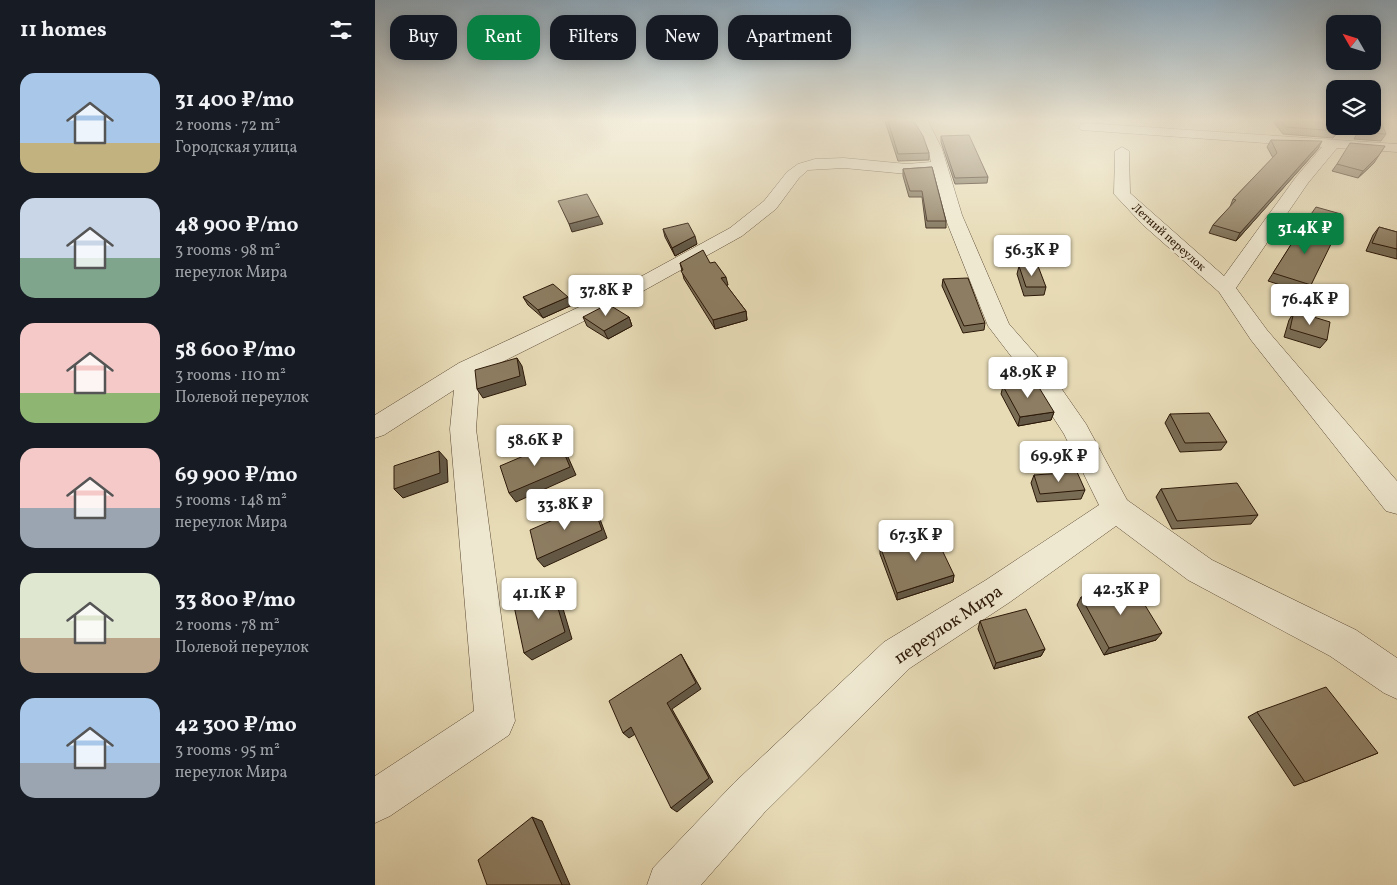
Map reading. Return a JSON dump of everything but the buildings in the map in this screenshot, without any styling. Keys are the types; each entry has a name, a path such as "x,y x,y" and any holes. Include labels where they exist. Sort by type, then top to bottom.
{"street":[{"path":"938,162 943,172 953,215 999,326 1037,371 1076,431 1116,509 1200,570 1343,643 1397,680"},
{"name":"Летний переулок","path":"1122,162 1122,194 1148,220 1226,288 1259,335 1397,502"},
{"path":"1226,288 1302,180 1318,162"},
{"path":"375,428 468,369 627,292 736,232 770,206 793,175 803,167 815,164 844,163 907,169 939,166"},
{"path":"375,801 495,721 463,429 468,369"},
{"name":"переулок Мира","path":"670,885 749,798 897,655 998,591 1116,509"}],"lane":[{"path":"1275,220 1329,236"}]}
